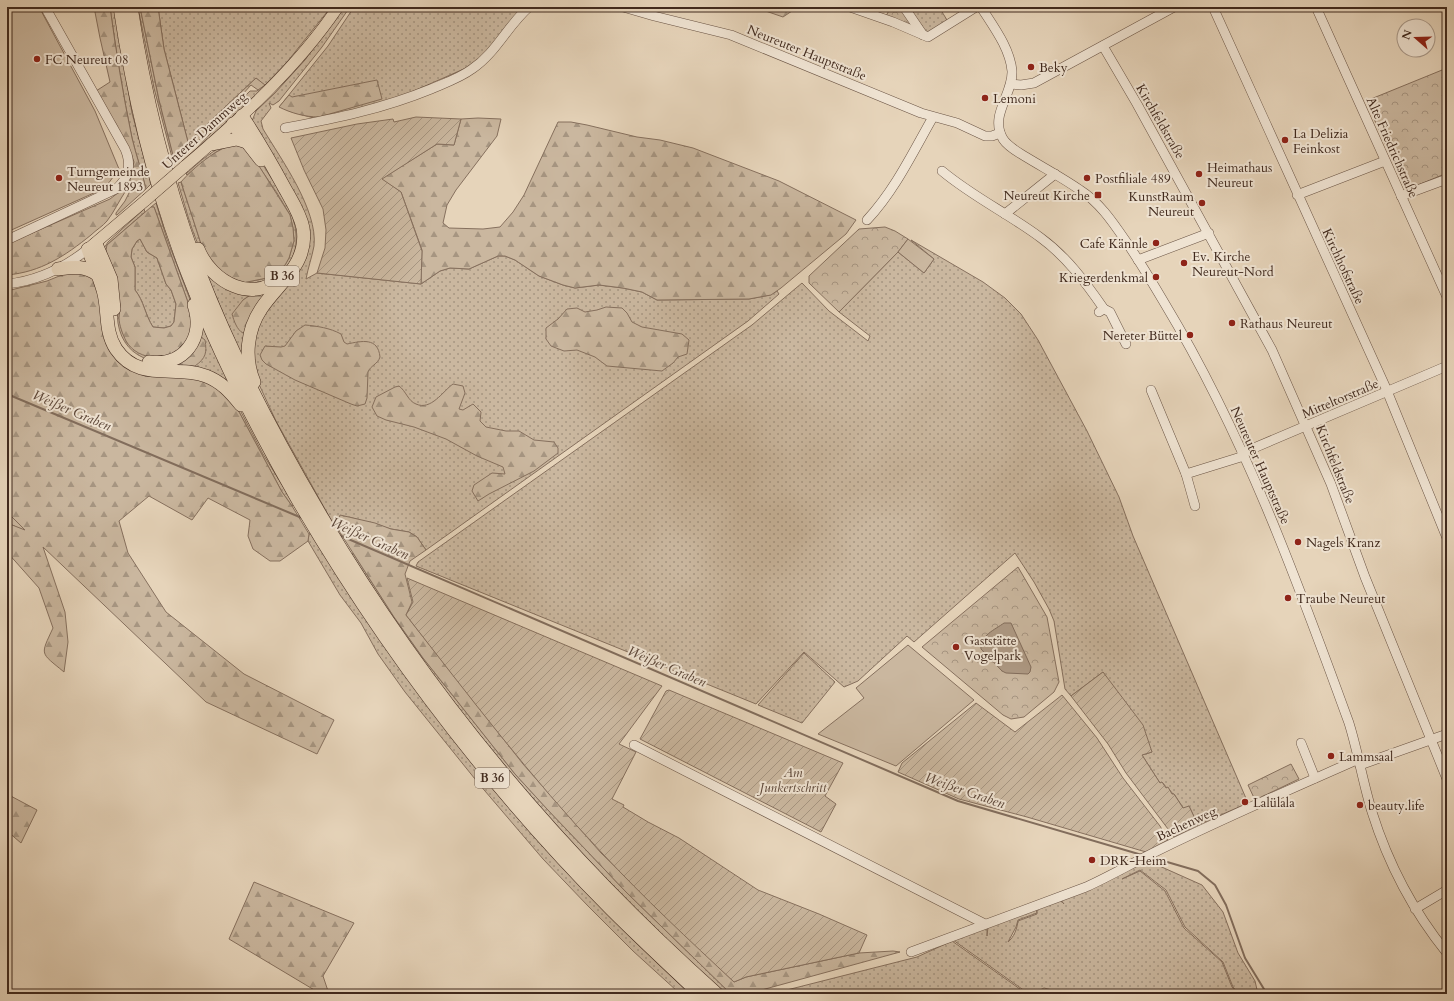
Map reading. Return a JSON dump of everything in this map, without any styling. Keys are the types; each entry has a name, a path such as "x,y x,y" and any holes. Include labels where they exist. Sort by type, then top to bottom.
{"highway":[{"name":"B 36","path":"120,7 130,65 146,134 170,222 188,272 228,368 280,469 310,519 335,540 372,598 410,653 468,730 546,824 605,887 652,934 717,994"},
{"name":"B 36","path":"132,7 140,58 155,128 200,273 221,325 245,376 293,468 322,530 356,593 400,658 443,717 496,784 611,909 700,994"},
{"name":"B 36","path":"178,206 186,218 200,254 214,274 220,279 238,287 253,289 269,285 281,278 292,264 298,251 298,226 290,206 269,170 247,142 237,120"},
{"path":"237,120 258,141 294,204 303,228 302,244 296,265 261,309 254,323 250,336 248,353 250,369 253,380 268,411 270,426"},
{"path":"212,144 237,139 247,142"},
{"name":"B 36","path":"92,247 105,298 110,335 115,348 123,357 136,366 148,370 185,372 208,376 223,385 232,393 240,405 254,420"},
{"path":"92,247 111,279 118,334 122,344 128,352 143,361 159,363 175,359 186,351 193,341 198,329 197,316 188,286 188,272"},
{"path":"58,269 82,267 93,271 98,275"}],"main road":[{"name":"Unterer Dammweg","path":"92,247 212,144 237,120 301,56 338,7"}],"street":[{"path":"7,240 116,189 126,177 130,167 125,150 45,7"},
{"path":"285,128 354,114 390,104 414,96 461,76 485,58 529,7"},
{"name":"Neureuter Hauptstraße","path":"623,7 654,16 731,34 921,113 958,123 985,136 992,136 1000,133 1005,143 1080,190 1093,200 1108,217 1138,260 1187,340 1243,455 1268,510 1349,723 1372,811 1381,836 1398,876 1415,909 1447,953"},
{"path":"850,7 893,22 928,37 976,7"},
{"path":"904,7 923,35"},
{"path":"981,7 1008,55 1012,69 1011,84 998,115 998,126 1000,133"},
{"path":"1011,84 1021,85 1034,83 1174,7"},
{"name":"Kirchhofstraße","path":"1213,7 1387,392 1447,538"},
{"name":"Alte Friedrichstraße","path":"1316,7 1447,297"},
{"name":"Kirchfeldstraße","path":"1103,46 1137,104 1269,343 1333,489 1365,577 1447,779"},
{"path":"867,220 880,206 891,190 933,117"},
{"path":"1297,195 1385,160"},
{"path":"942,171 962,188 1042,238 1058,252 1082,278 1101,311 1110,312 1126,344"},
{"path":"1005,214 1055,174"},
{"path":"1401,196 1447,179"},
{"path":"1138,260 1209,233"},
{"name":"Unterer Dammweg","path":"7,284 31,280 58,269 92,247"},
{"name":"Mitteltorstraße","path":"1186,474 1243,455 1306,426 1447,366"},
{"path":"1151,390 1186,474 1195,506"},
{"name":"Bachenweg","path":"911,952 1086,887 1147,856 1315,778 1360,762 1431,741 1447,734"},
{"path":"1300,743 1315,778"},
{"path":"634,745 985,924"},
{"path":"1415,909 1447,890"}],"green space":[{"path":"7,7 39,7 95,111 119,169 105,188 7,232"},
{"path":"94,7 110,7 129,122 146,189 117,215 116,213 125,201 132,187 130,179 134,162 131,153 96,91 110,82"},
{"path":"110,7 114,7 132,113 151,184 146,189 129,122"},
{"path":"138,7 140,7 159,100 175,163 174,165 154,88"},
{"path":"140,7 158,7 164,49 188,142 256,78 265,85 258,90 251,85 213,127 175,163 159,100"},
{"path":"158,7 331,7 287,62 265,85 266,86 183,162 182,161 197,148 250,91 257,91 264,85 256,78 188,142 164,49"},
{"path":"343,7 350,7 322,47 279,101 273,105 269,103 271,108 261,121 263,129 297,185 310,217 314,232 314,246 306,279 317,273 421,284 440,271 450,268 469,269 498,256 505,256 515,260 539,276 563,285 575,288 599,285 623,288 642,292 657,300 749,299 770,295 777,291 779,294 748,321 426,550 417,537 409,532 391,529 349,517 339,520 339,531 335,527 276,421 256,378 252,337 306,242 252,121 256,111 275,93 305,60"},
{"path":"354,7 526,7 483,56 466,68 390,101 317,119 289,111 280,106 328,46"},
{"path":"754,7 798,7 783,17"},
{"path":"891,7 900,7 911,22 909,24 886,16"},
{"path":"909,7 939,7 947,20 930,32 925,31"},
{"path":"1447,68 1447,173 1406,190 1366,101"},
{"path":"377,80 382,99 319,117 298,114 279,107 289,95 292,97"},
{"path":"416,117 461,119 454,145 437,144 382,179 401,192 422,251 421,284 317,273 325,248 326,230 323,209 304,170 291,138 357,124 393,119 394,122"},
{"path":"461,119 501,119 497,136 456,190 447,205 443,223 449,228 483,229 500,227 513,212 524,195 558,122 571,122 587,125 693,148 779,181 856,220 846,234 781,288 771,295 749,299 657,300 642,292 623,288 599,285 575,288 539,276 515,260 505,256 498,256 469,269 450,268 440,271 421,284 422,250 401,192 381,179 437,144 454,145"},
{"path":"234,142 246,146 255,154 279,189 287,204 295,226 295,249 290,263 281,273 270,281 256,285 243,286 229,281 216,272 209,263 202,253 192,230 178,183 181,182 203,250 219,272 242,283 272,277 285,265 289,258 294,241 293,228 290,215 247,149 235,144 228,146 216,152 187,175 186,174 220,147"},
{"path":"235,144 247,149 290,215 294,241 289,258 285,265 272,277 242,283 219,272 203,250 181,182 213,154"},
{"path":"123,189 125,192 107,221 81,243 42,267 7,275 7,244 110,199"},
{"path":"156,203 167,239 194,310 150,360 138,355 128,347 119,330 115,295 104,248 108,242 144,209 145,212 107,245 120,306 119,318 122,331 128,344 147,357 190,308 154,207 151,207"},
{"path":"151,207 154,207 190,308 191,330 186,343 180,350 164,357 147,356 131,348 126,341 120,324 119,299 107,257 107,245","holes":["140,239 147,252 157,258 166,284 171,290 176,304 174,322 171,326 164,328 153,327 135,290 135,267 131,257 132,249"]},
{"path":"885,227 908,239 898,252 839,312 809,283 809,276 859,229"},
{"path":"140,239 147,252 157,258 166,284 171,290 176,304 174,322 171,326 164,328 153,327 135,290 135,267 131,257 132,249"},
{"path":"908,239 934,259 924,273 898,252"},
{"path":"911,240 983,282 1005,298 1021,314 1038,340 1087,431 1119,497 1133,536 1248,803 1198,825 1189,806 1184,809 1174,794 1162,782 1160,783 1142,755 1152,752 1103,672 1071,696 1065,689 1054,621 1034,582 1015,553 914,642 907,636 858,681 844,687 804,652 756,704 416,566 418,562 752,325 802,283 829,311 868,341 870,336 839,312 898,252 924,273 934,259"},
{"path":"74,270 84,273 95,281 114,355 192,377 218,387 238,410 282,492 309,534 308,541 280,561 270,561 253,549 248,536 250,520 208,498 192,520 149,496 119,521 128,553 166,612 244,674 334,720 317,754 206,702 43,547 65,612 68,642 64,672 47,657 44,649 53,628 39,588 7,552 7,523 25,530 7,512 7,291 47,281"},
{"path":"206,273 255,292 243,300 246,332 245,364 223,313"},
{"path":"255,292 269,294 246,332 243,333 237,328 232,314 243,300"},
{"path":"606,307 622,308 632,322 642,327 682,334 689,340 687,354 678,357 673,363 662,371 607,366 595,357 577,350 564,351 551,346 546,339 546,328 558,319 567,309 577,308 585,312"},
{"path":"202,325 230,385 142,366 124,351 143,364"},
{"path":"305,325 337,332 341,334 344,342 347,344 368,342 373,343 376,346 380,357 368,372 367,398 365,404 357,406 351,404 295,380 266,364 262,360 260,355 265,346 285,346 296,331"},
{"path":"116,337 124,351 118,346"},
{"path":"201,337 205,340 206,348 204,358 195,366 175,366"},
{"path":"116,352 239,408 263,454 294,504 292,506 282,492 238,410 131,369"},
{"path":"453,384 463,386 465,393 459,409 463,410 473,404 481,412 480,421 486,427 506,431 519,431 534,440 554,442 558,448 558,453 534,471 478,501 472,491 474,485 492,473 505,474 503,467 477,456 446,439 414,427 386,420 377,416 372,407 376,397 399,386 413,403 427,405 432,403"},
{"path":"7,512 26,531 7,523"},
{"path":"340,515 375,523 391,529 409,532 417,537 426,550 410,561 405,574 412,602 406,615 523,764 601,853 734,982 746,977 859,953 900,952 747,994 731,994 626,892 515,774 423,658 394,617 339,531"},
{"path":"311,533 364,616 420,696 512,812 580,887 690,994 679,994 633,951 543,859 479,784 405,692 378,654 361,623 340,595 308,541 309,534"},
{"path":"353,553 394,617 423,658 515,774 626,892 731,994 726,994 683,954 599,871 521,784 483,739 412,646 352,555"},
{"path":"1018,567 1047,617 1059,682 1054,692 1024,717 1011,719 1003,715 922,647"},
{"path":"407,578 662,686 619,744 636,752 612,799 624,805 623,807 648,822 679,838 758,890 867,935 859,953 746,977 734,982 650,903 618,870 550,796 525,766 406,615 413,602"},
{"path":"908,645 974,700 896,766 818,734 864,698 856,688"},
{"path":"804,653 835,682 802,723 758,705"},
{"path":"1103,672 1143,725 1152,752 1142,755 1160,783 1162,782 1166,788 1168,787 1183,808 1189,806 1198,825 1174,837 1126,773 1108,744 1071,696"},
{"name":"Am Junkertschritt","path":"669,690 843,763 825,796 836,804 821,832 640,739 666,691"},
{"path":"1062,695 1097,738 1123,778 1160,826 1168,840 1146,852 1027,817 959,799 898,772 902,763 976,703 1015,732"},
{"path":"1291,764 1299,779 1255,800 1248,785"},
{"path":"7,794 37,810 21,843 7,831"},
{"path":"1146,860 1202,885 1223,912 1238,953 1255,981 1258,994 1239,994 1233,987 1223,962 1185,927 1166,890 1140,870 1122,879 1140,871 1165,891 1184,928 1222,962 1232,987 1238,994 1062,994 1060,992 1044,988 1029,994 953,940 987,927 987,936 988,927 1036,909 1037,913 1037,909 1060,900 1064,904 1061,900","holes":["1037,913 1018,921 1015,933 1008,942 1018,920"]},
{"path":"254,882 354,923 323,976 329,994 321,994 229,939"},
{"path":"952,941 1027,994 771,994 917,957"}],"shaded area":[{"path":"1004,623 1011,623 1031,667 1028,674 1006,673 1002,671 981,649 981,644 985,637"}],"waterway":[{"name":"Weißer Graben","path":"7,394 302,518"},
{"name":"Weißer Graben","path":"339,535 958,801 1142,855"},
{"name":"Weißer Graben","path":"1150,857 1198,871 1215,885 1226,905 1245,958 1267,994"}],"place":[{"name":"FC Neureut 08","path":"37,59"},
{"name":"Beky","path":"1031,67"},
{"name":"Lemoni","path":"985,98"},
{"name":"La Delizia Feinkost","path":"1285,140"},
{"name":"Heimathaus Neureut","path":"1199,174"},
{"name":"Turngemeinde Neureut 1893","path":"59,178"},
{"name":"Postfiliale 489","path":"1087,178"},
{"name":"Neureut Kirche","path":"1098,195"},
{"name":"KunstRaum Neureut","path":"1202,203"},
{"name":"Cafe Kännle","path":"1156,243"},
{"name":"Ev. Kirche Neureut-Nord","path":"1184,263"},
{"name":"Kriegerdenkmal","path":"1156,277"},
{"name":"Rathaus Neureut","path":"1232,323"},
{"name":"Nereter Büttel","path":"1190,335"},
{"name":"Nagels Kranz","path":"1298,542"},
{"name":"Traube Neureut","path":"1288,598"},
{"name":"Gaststätte Vogelpark","path":"956,647"},
{"name":"Lammsaal","path":"1331,756"},
{"name":"Lalülala","path":"1245,802"},
{"name":"beauty.life","path":"1360,805"},
{"name":"DRK-Heim","path":"1092,860"}]}
